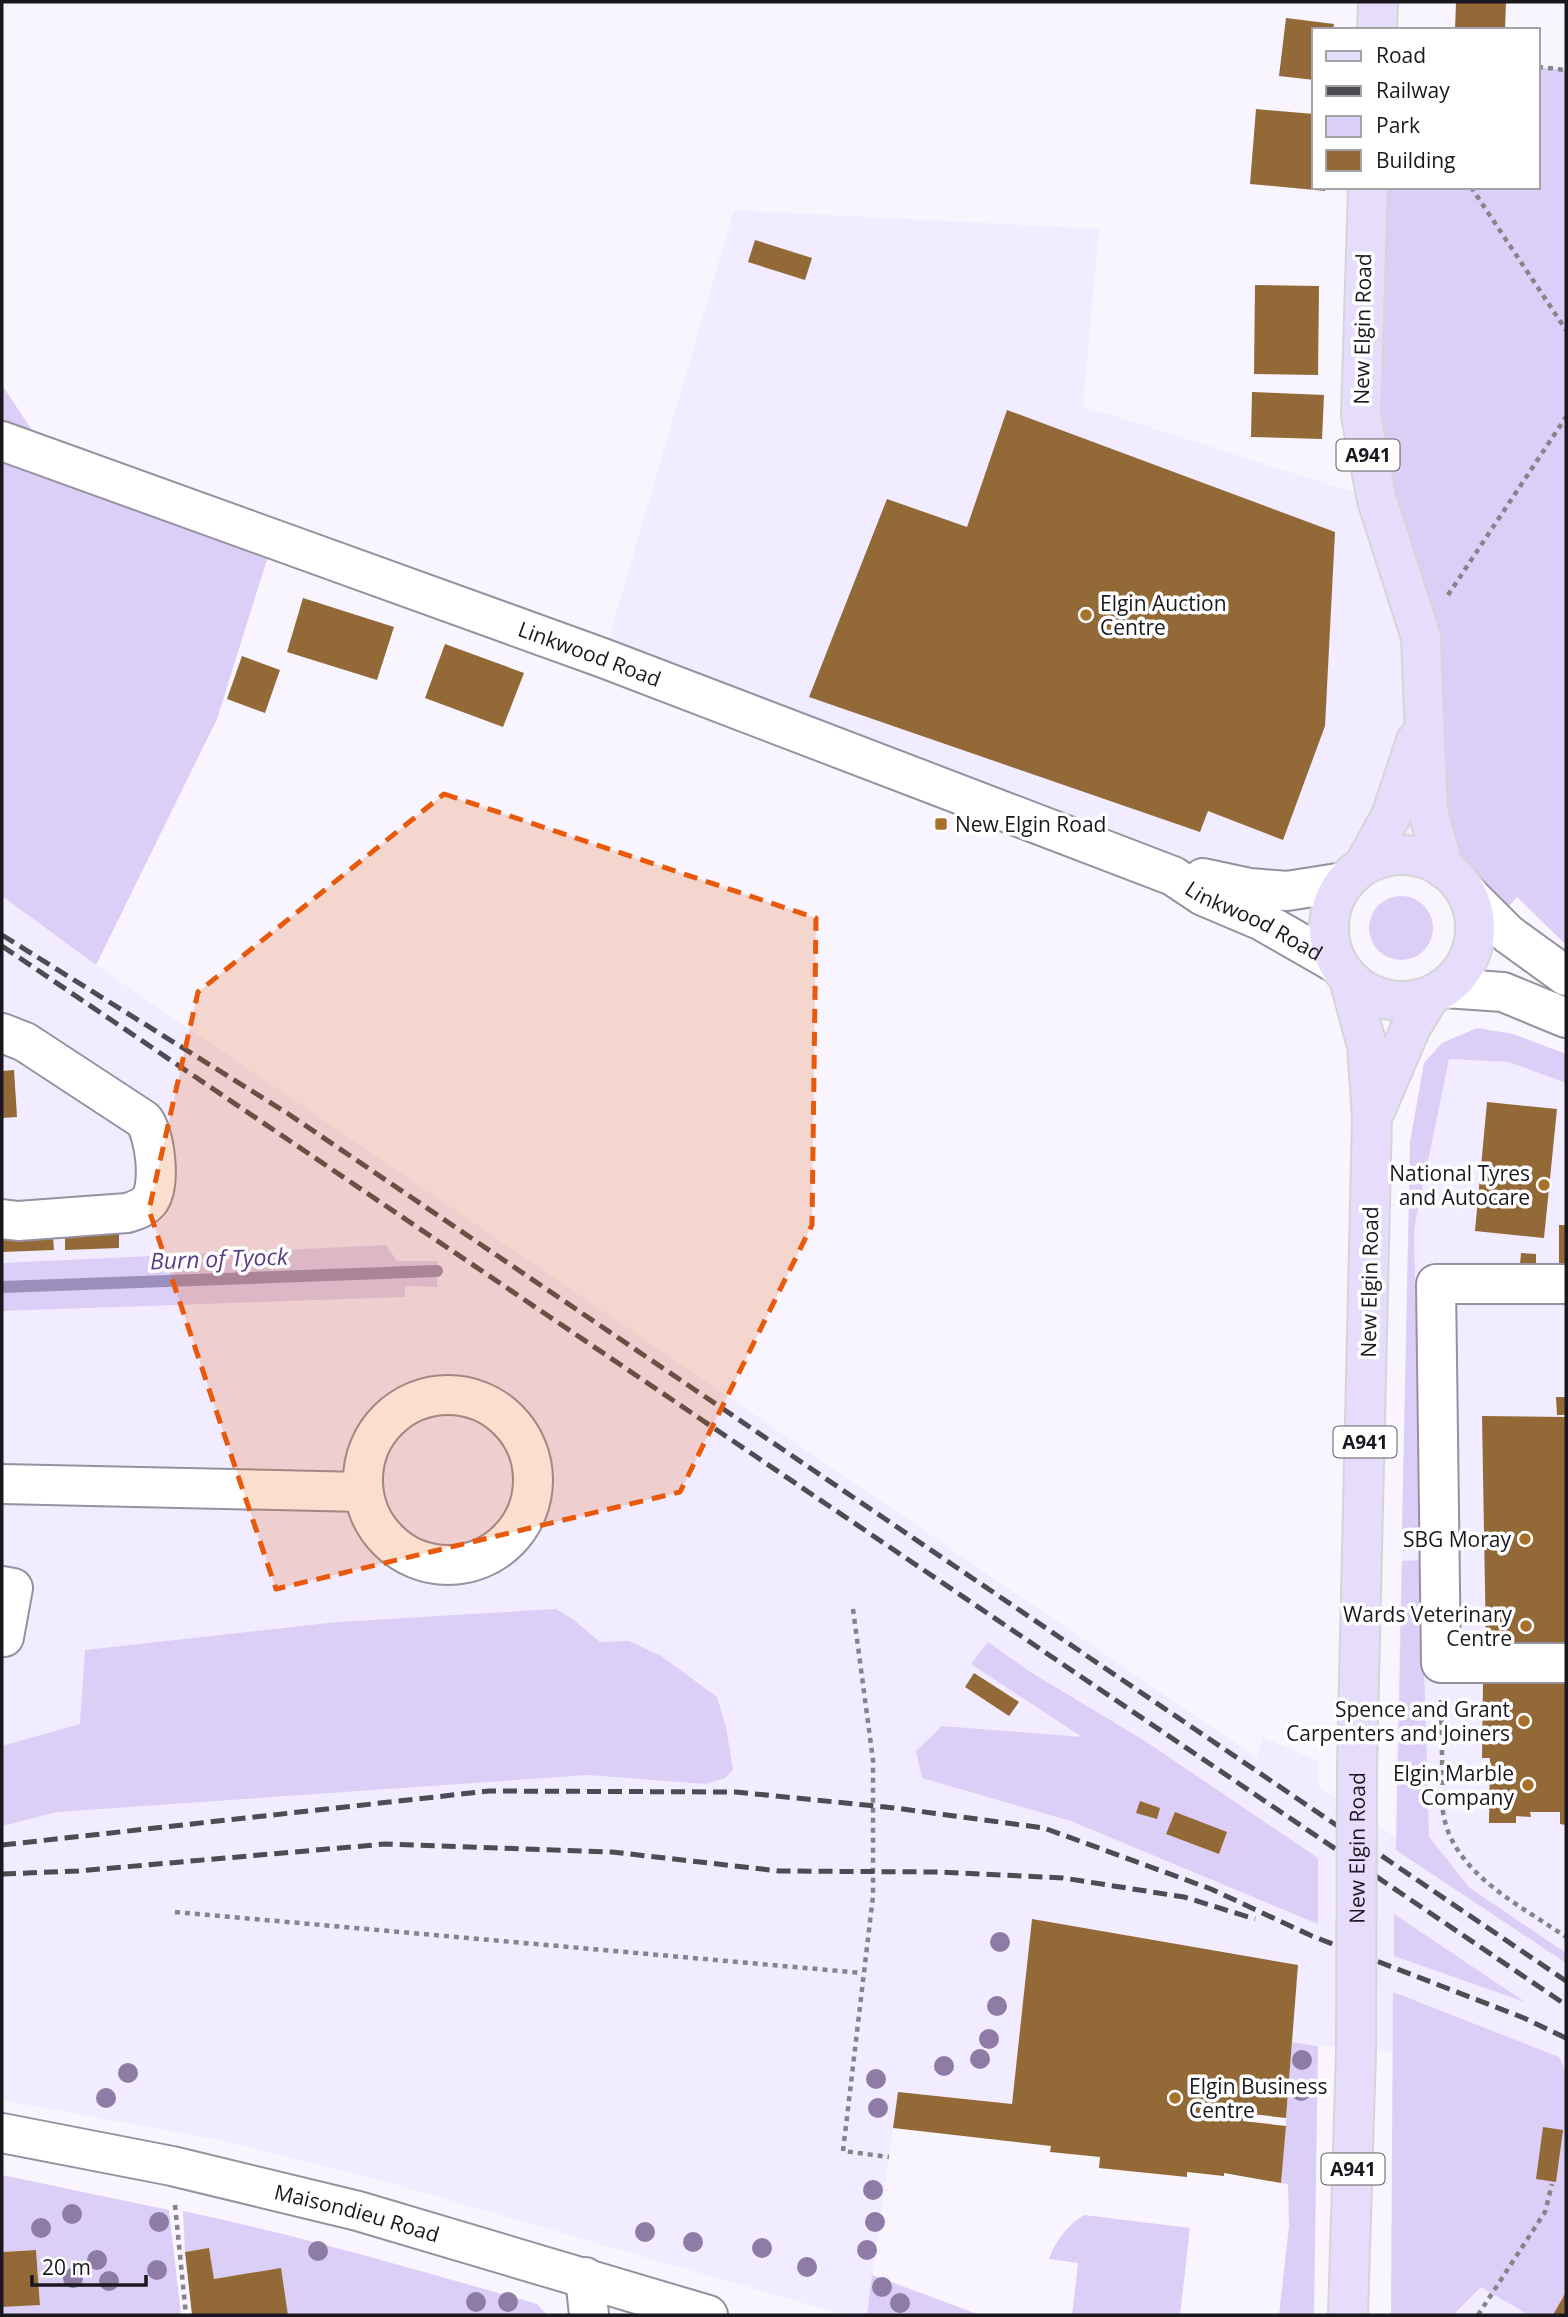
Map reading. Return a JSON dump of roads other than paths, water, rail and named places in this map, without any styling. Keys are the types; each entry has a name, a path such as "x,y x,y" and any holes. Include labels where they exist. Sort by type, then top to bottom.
{"main road":[{"path":"1377,28 1378,2"},
{"name":"New Elgin Road","path":"1368,189 1360,416 1377,500 1421,637 1428,811 1455,880"},
{"name":"New Elgin Road","path":"1354,873 1391,816 1423,715"},
{"path":"1401,854 1423,858 1455,880 1475,922 1472,949 1466,964 1437,992 1391,1002 1363,991 1343,971 1328,929 1332,903 1354,873 1401,854"},
{"name":"New Elgin Road","path":"1343,971 1367,1046 1372,1117 1357,1767 1356,2051 1351,2306"},
{"name":"New Elgin Road","path":"1372,1117 1394,1061 1437,992"}],"street":[{"name":"Linkwood Road","path":"2,441 603,658 1173,876 1203,896 1262,921 1343,971"},
{"name":"Linkwood Road","path":"1173,876 1287,891 1354,873"},
{"path":"1455,880 1508,934 1566,976"},
{"path":"1437,992 1503,992 1566,1018"},
{"path":"2,1033 25,1042 145,1120 152,1130 154,1143 155,1189 142,1208 127,1213 18,1221 2,1219"},
{"path":"1566,1284 1436,1284 1441,1663 1566,1663"},
{"path":"460,1395 485,1404 506,1418 522,1439 531,1463 533,1490 526,1515 512,1537 492,1553 467,1563 440,1565 414,1558 391,1543 373,1522 363,1492 363,1469 371,1443 386,1421 408,1405 434,1396 460,1395"},
{"path":"2,1484 363,1492"},
{"path":"2,1586 13,1588 2,1637"},
{"name":"Maisondieu Road","path":"2,2133 172,2166 358,2211 708,2315"},
{"path":"585,2277 589,2315"}],"waterway":[{"name":"Burn of Tyock","path":"2,1287 437,1271"}],"railway":[{"path":"2,935 287,1113 1566,1981"},
{"path":"2,946 1566,2005"},
{"path":"2,1845 489,1791 736,1792 895,1808 1044,1828 1211,1889 1312,1936 1524,2018 1566,2038"},
{"path":"2,1874 78,1871 385,1844 612,1852 779,1871 937,1872 1063,1878 1184,1897 1255,1919"}],"place":[{"name":"Elgin Auction Centre","path":"1086,615"},
{"name":"New Elgin Road","path":"941,824"},
{"name":"National Tyres and Autocare","path":"1544,1185"},
{"name":"SBG Moray","path":"1525,1539"},
{"name":"Wards Veterinary Centre","path":"1526,1626"},
{"name":"Spence and Grant Carpenters and Joiners","path":"1524,1721"},
{"name":"Elgin Marble Company","path":"1528,1785"},
{"name":"Elgin Business Centre","path":"1175,2098"}]}
